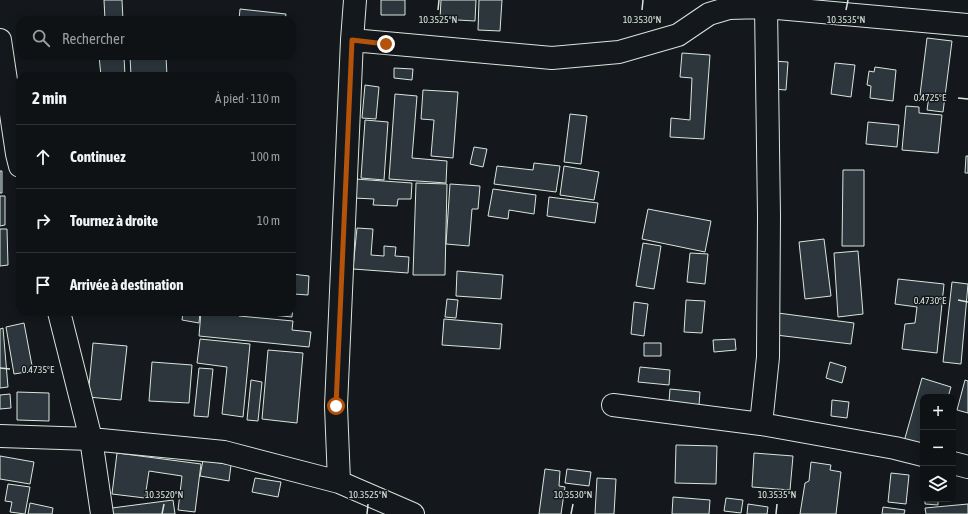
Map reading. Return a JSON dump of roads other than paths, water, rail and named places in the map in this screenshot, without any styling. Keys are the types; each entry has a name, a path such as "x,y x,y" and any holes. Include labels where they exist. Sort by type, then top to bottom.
{"street":[{"path":"339,482 336,406 355,0"},
{"path":"352,40 552,58 619,52 678,35 709,14 729,8 766,7 968,25"},
{"path":"761,424 768,349 769,216 766,7"},
{"path":"0,40 12,158"},
{"path":"60,316 91,439 102,514"},
{"path":"613,405 761,424 895,448 920,454"},
{"path":"0,436 91,439 224,452 339,482 413,514"},
{"path":"956,464 968,467"}]}
